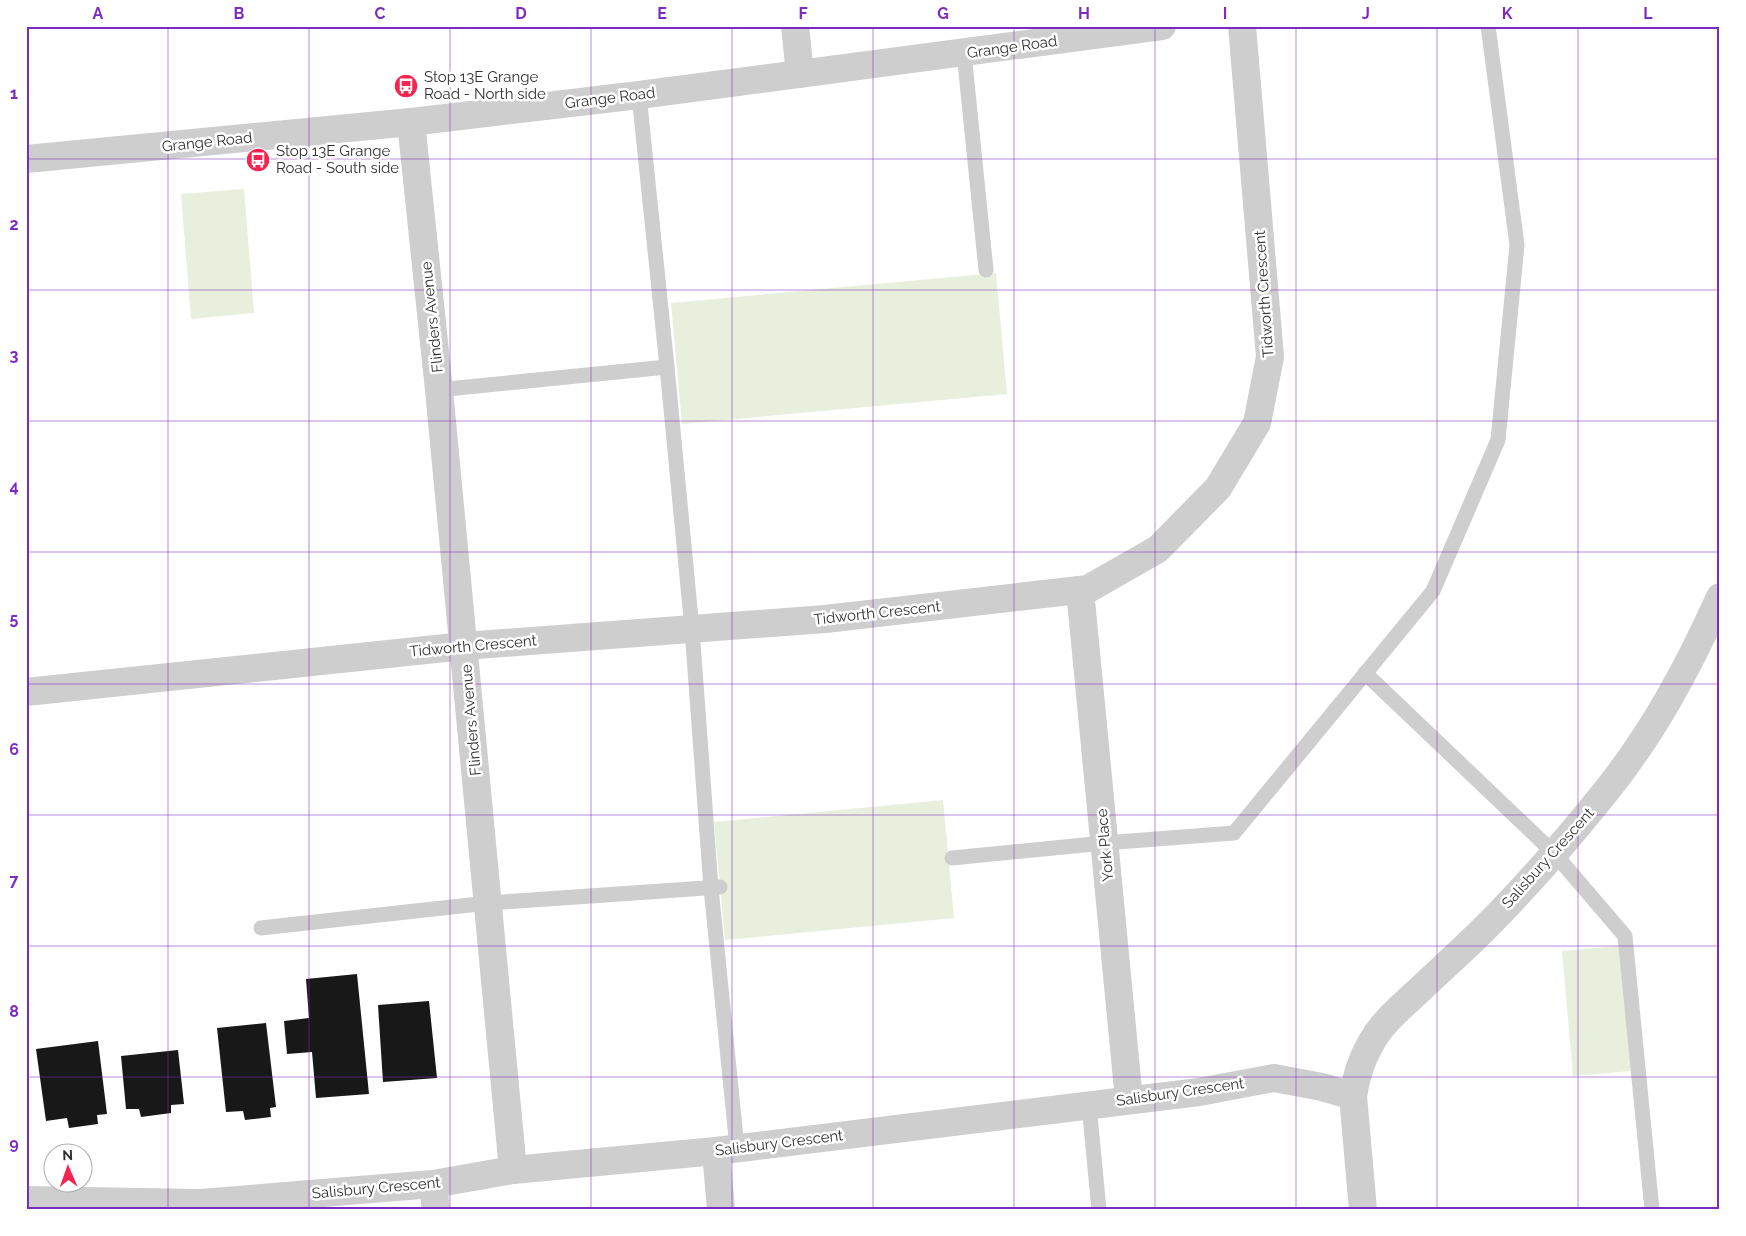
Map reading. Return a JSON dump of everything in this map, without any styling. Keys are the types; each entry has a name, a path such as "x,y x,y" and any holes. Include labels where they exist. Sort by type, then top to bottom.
{"street":[{"path":"795,26 800,74"},
{"name":"Grange Road","path":"26,160 411,122 639,95 1162,26"},
{"name":"Tidworth Crescent","path":"26,692 464,646 825,619 1088,589 1158,549 1218,488 1257,423 1270,357 1242,26"},
{"name":"Flinders Avenue","path":"411,122 464,646 513,1170"},
{"name":"York Place","path":"1080,590 1129,1100"},
{"name":"Salisbury Crescent","path":"26,1200 189,1206 435,1197 513,1170 726,1149 1199,1092 1274,1078 1322,1087 1354,1108 1356,1078 1371,1043 1381,1028 1484,928 1554,853 1604,794 1638,750 1714,628 1720,597"},
{"path":"1354,1108 1363,1210"},
{"path":"721,1210 726,1149"}],"lane":[{"path":"952,858 1104,843 1234,833 1433,590 1498,440 1517,245 1488,26"},
{"path":"964,53 986,270"},
{"path":"639,95 667,367 716,887 726,1149"},
{"path":"438,390 667,367"},
{"path":"1365,673 1554,853 1625,936 1652,1210"},
{"path":"261,928 488,903 716,887"},
{"path":"1089,1105 1099,1210"}],"green space":[{"path":"244,189 254,313 191,319 181,194"},
{"path":"996,273 1007,394 682,424 671,303"},
{"path":"943,800 954,918 725,940 714,822"},
{"path":"1620,946 1631,1071 1573,1076 1562,951"}],"building":[{"path":"357,974 369,1094 316,1098 312,1052 287,1054 284,1021 309,1018 306,979"},
{"path":"429,1001 437,1078 383,1082 378,1005"},
{"path":"266,1023 276,1107 270,1108 271,1117 245,1120 243,1111 226,1112 217,1028"},
{"path":"98,1041 107,1114 97,1115 98,1124 69,1128 67,1118 46,1121 36,1049"},
{"path":"178,1050 184,1104 171,1105 171,1113 141,1117 139,1109 126,1109 121,1056"}],"place":[{"name":"Stop 13E Grange Road - North side","path":"406,86"},
{"name":"Stop 13E Grange Road - South side","path":"258,160"}]}
